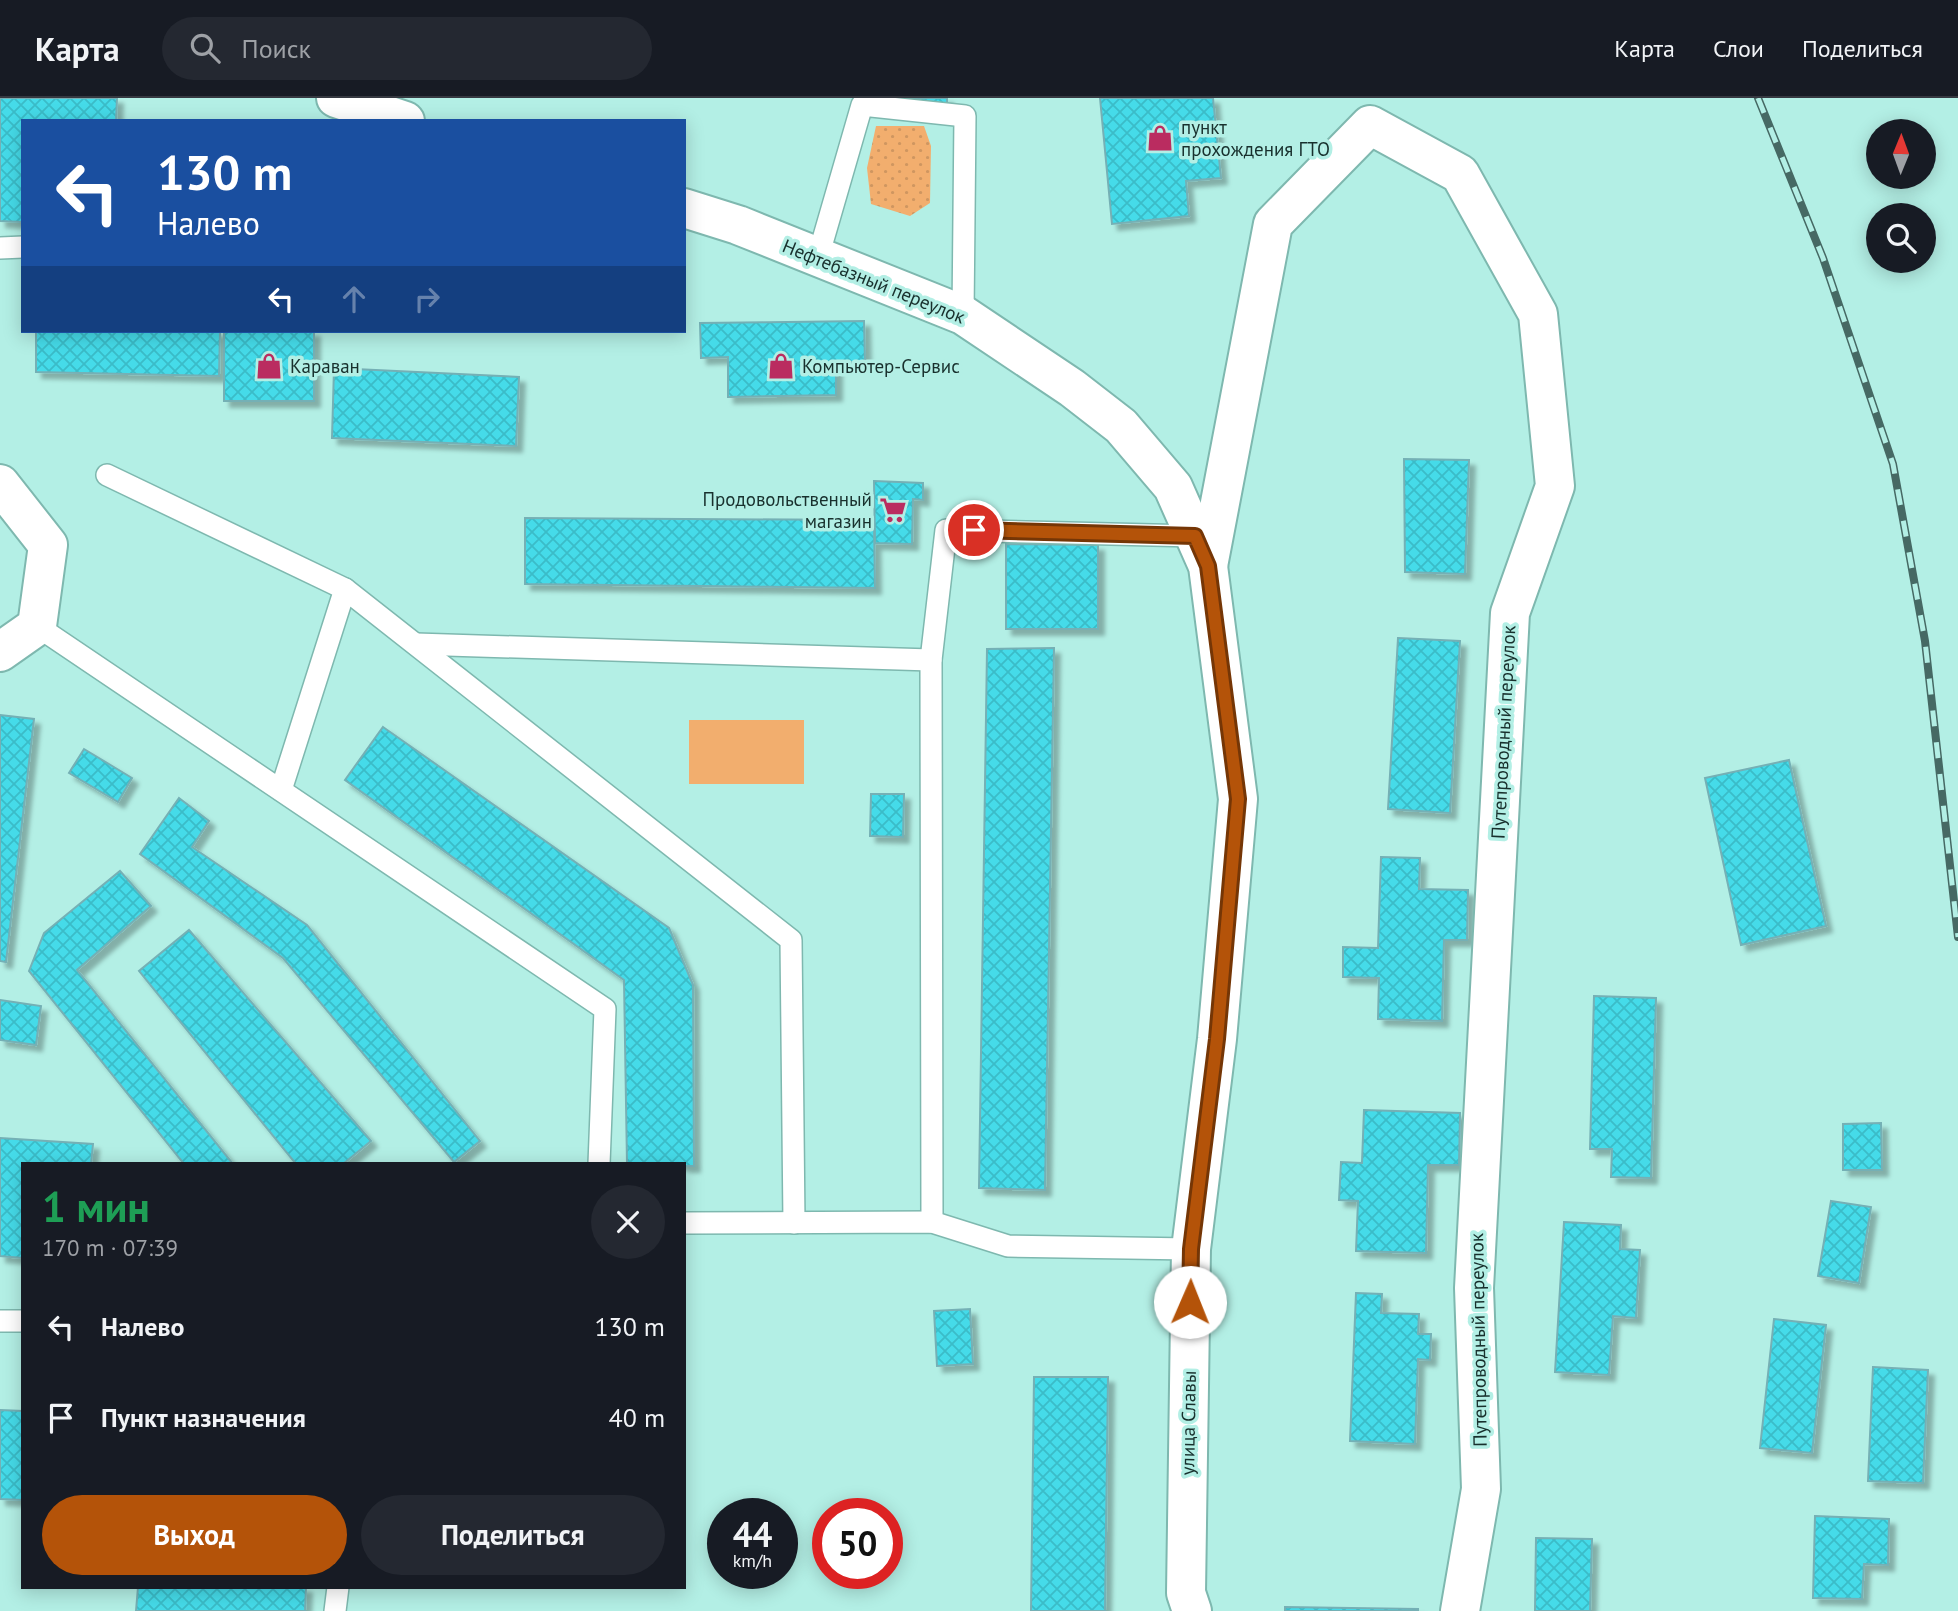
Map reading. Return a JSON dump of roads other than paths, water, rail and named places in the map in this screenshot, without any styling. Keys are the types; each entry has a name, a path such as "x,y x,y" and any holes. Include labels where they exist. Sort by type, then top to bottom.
{"street":[{"path":"336,98 399,119"},
{"name":"Путепроводный переулок","path":"1202,551 1273,223 1370,125 1460,174 1538,314 1555,486 1510,613 1474,1288 1481,1489 1460,1611"},
{"name":"Нефтебазный переулок","path":"686,209 738,225 963,315 1072,388 1121,426 1173,487 1202,551"},
{"path":"0,484 48,545 37,626 0,652"},
{"name":"улица Славы","path":"1192,1611 1186,1592 1191,1249 1217,1039 1238,799 1202,551"}],"lane":[{"path":"818,257 863,102 965,107 963,315"},
{"path":"0,248 21,247"},
{"path":"107,475 345,589 791,940 794,1223"},
{"path":"932,1222 931,660 946,530 1202,551"},
{"path":"281,790 345,589"},
{"path":"37,626 606,1009 599,1162"},
{"path":"416,644 931,660"},
{"path":"686,1223 932,1222 1008,1245 1191,1249"},
{"path":"0,1321 21,1321"},
{"path":"335,1611 338,1589"}],"railway":[{"path":"1758,98 1823,258 1893,464 1925,641 1958,937"}],"place":[{"name":"пункт прохождения ГТО","path":"1160,138"},
{"name":"Караван","path":"269,366"},
{"name":"Компьютер-Сервис","path":"781,366"},
{"name":"Продовольственный магазин","path":"893,510"}]}
